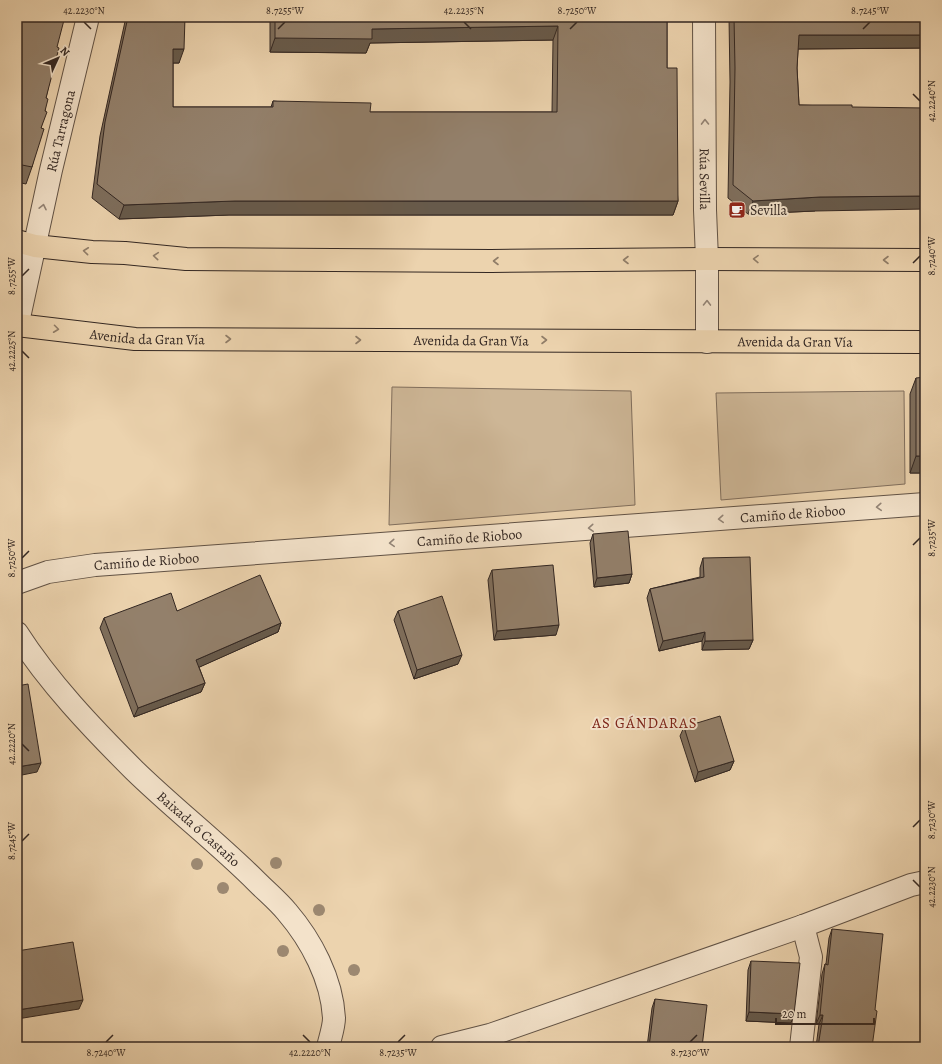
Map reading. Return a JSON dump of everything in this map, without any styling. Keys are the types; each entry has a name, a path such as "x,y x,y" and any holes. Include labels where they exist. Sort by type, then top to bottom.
{"main road":[{"path":"26,243 92,252 186,258 491,261 707,259 925,260"},
{"name":"Avenida da Gran Vía","path":"17,325 135,339 925,342"}],"street":[{"name":"Rúa Tarragona","path":"26,243 51,170 88,17"},
{"name":"Rúa Sevilla","path":"704,17 707,259 706,342"},
{"name":"Avenida da Gran Vía","path":"17,325 26,243"},
{"name":"Camiño de Rioboo","path":"17,583 48,572 95,565 925,504"},
{"name":"Baixada ó Castaño","path":"17,633 66,699 134,770 242,867 287,912 310,945 322,968 330,991 334,1019 328,1047"},
{"path":"442,1047 490,1035 803,926 911,885 925,882"},
{"path":"801,1047 811,957 803,926"}],"shaded area":[{"path":"392,387 631,391 635,505 389,525"},
{"path":"904,391 905,484 721,500 716,393"}],"building":[{"path":"17,17 64,17 57,47 59,48 46,98 48,99 45,111 47,112 41,128 44,129 32,167 17,164"},
{"path":"128,17 185,17 184,49 173,49 173,107 273,107 273,101 371,103 370,112 557,112 558,26 372,29 372,39 275,38 275,17 667,17 667,68 677,68 678,201 235,201 124,205 97,184 105,122"},
{"path":"734,17 925,17 925,35 799,35 797,68 799,105 852,105 852,107 925,108 925,196 820,197 753,201 733,185 735,68"},
{"path":"925,377 925,456 916,456 916,378"},
{"path":"628,531 632,574 597,578 593,534"},
{"path":"750,557 753,640 705,641 705,632 663,641 650,589 704,577 703,558"},
{"path":"553,565 559,625 497,631 492,570"},
{"path":"260,575 281,623 196,660 205,683 138,708 104,618 171,593 177,611"},
{"path":"442,596 462,655 417,670 398,611"},
{"path":"28,684 41,763 17,767 17,686"},
{"path":"720,716 734,761 698,772 684,727"},
{"path":"832,929 883,934 875,1010 877,1011 872,1047 818,1047 823,1015 820,1015 825,964 828,965"},
{"path":"73,942 83,1000 17,1010 17,951"},
{"path":"751,961 800,963 794,1014 749,1012"},
{"path":"655,999 707,1005 702,1047 649,1047"},
{"path":"530,1042 530,1047 511,1047 511,1044"}],"place":[{"name":"Sevilla","path":"737,210"}],"district":[{"name":"AS GÁNDARAS","path":"645,723"}]}
